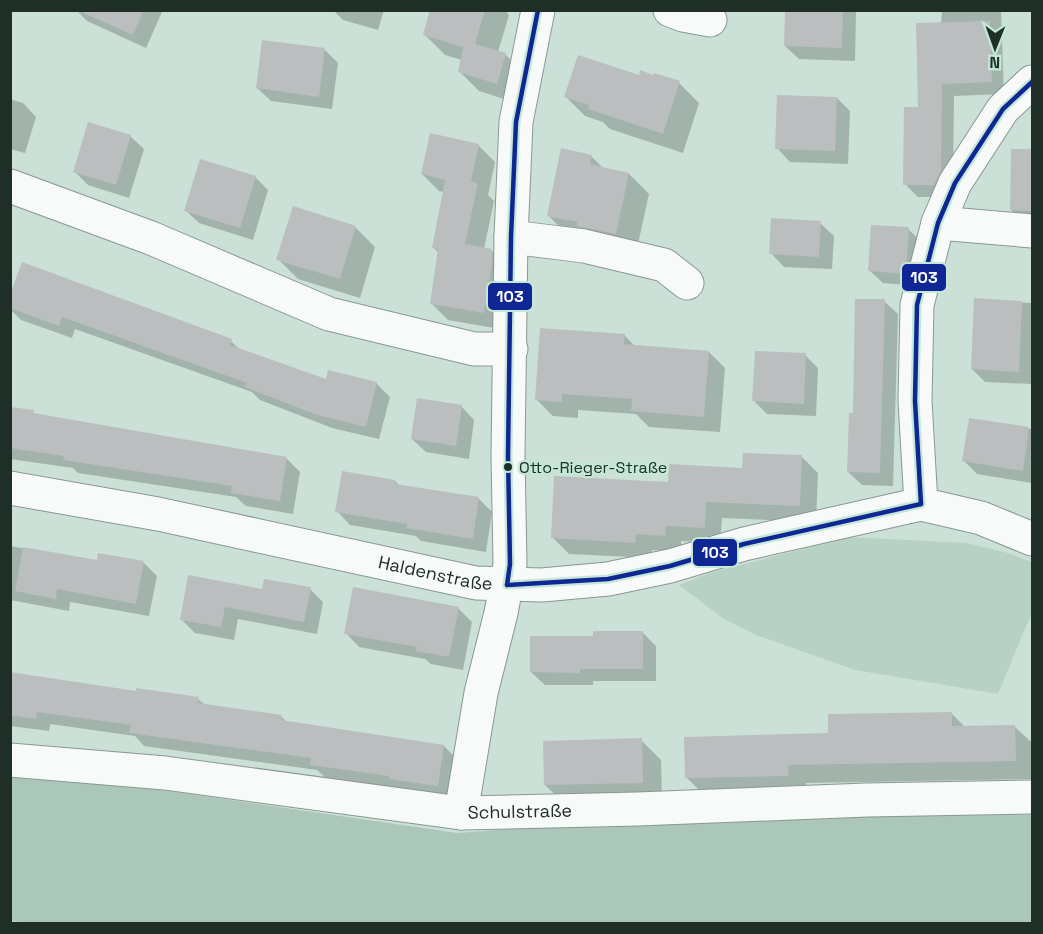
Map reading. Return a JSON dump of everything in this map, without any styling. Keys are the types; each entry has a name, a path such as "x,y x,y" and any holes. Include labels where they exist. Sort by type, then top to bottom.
{"street":[{"path":"461,813 480,693 507,585 510,564 508,456 511,237 516,122 538,10"},
{"path":"670,10 710,20"},
{"path":"921,504 915,401 916,305 938,223 955,183 1003,109 1032,82"},
{"path":"10,186 151,238 329,314 474,349 511,350"},
{"path":"938,223 1032,231"},
{"path":"511,237 584,246 664,265 687,283"},
{"name":"Haldenstraße","path":"10,488 158,514 476,583 507,585 608,579 670,566 744,544 921,504 981,518 1032,540"},
{"name":"Schulstraße","path":"10,760 165,773 461,813 1032,797"}],"green space":[{"path":"848,537 966,543 1008,553 1032,562 1032,612 998,694 855,670 756,635 724,619 679,585 710,573"},
{"path":"10,775 169,791 457,833 631,821 838,816 1032,815 1032,923 25,923 11,921"}],"building":[{"path":"77,10 144,10 133,35"},
{"path":"430,10 485,10 475,44 506,53 497,84 458,72 463,47 423,35"},
{"path":"785,10 843,10 842,48 784,46"},
{"path":"990,21 992,82 942,84 941,170 934,185 903,185 904,107 918,107 916,23"},
{"path":"262,40 325,48 319,97 256,88"},
{"path":"578,55 639,75 640,70 680,81 663,134 588,109 589,105 564,97"},
{"path":"777,95 837,97 835,151 775,149"},
{"path":"88,122 131,135 116,185 73,172"},
{"path":"430,133 479,144 471,181 478,183 465,244 492,249 484,313 430,304 438,249 432,248 445,180 421,174"},
{"path":"561,148 592,155 590,164 629,173 616,234 577,226 577,222 547,216"},
{"path":"1011,149 1032,149 1032,211 1010,210"},
{"path":"200,159 256,176 240,228 184,211"},
{"path":"293,206 356,226 340,279 276,260"},
{"path":"771,218 821,221 819,257 769,254"},
{"path":"871,225 909,227 906,274 868,271"},
{"path":"22,262 232,339 230,345 326,379 328,370 377,382 366,427 317,415 245,387 247,383 62,317 59,326 10,308 10,295"},
{"path":"974,298 1022,301 1019,372 971,369"},
{"path":"855,299 885,299 880,473 847,472 849,413 853,413"},
{"path":"540,328 625,334 624,344 709,351 704,417 631,411 632,399 562,394 562,402 535,400"},
{"path":"755,351 806,353 804,404 752,401"},
{"path":"417,398 462,405 456,446 411,439"},
{"path":"10,407 34,410 33,413 287,457 280,501 231,493 232,486 63,460 64,456 10,448"},
{"path":"969,418 1029,427 1023,471 962,461"},
{"path":"743,453 802,455 800,506 706,502 705,528 666,526 665,536 636,534 635,543 551,538 554,476 668,482 669,464 742,468"},
{"path":"342,471 395,480 395,484 479,497 473,539 406,528 407,524 335,512"},
{"path":"23,547 97,560 98,553 144,561 136,604 57,589 56,599 15,591"},
{"path":"188,575 262,589 264,579 311,587 304,622 225,607 221,627 180,620"},
{"path":"353,587 459,607 449,657 416,651 417,647 344,634"},
{"path":"593,631 643,631 643,669 580,669 580,673 530,672 530,636 593,636"},
{"path":"10,672 136,691 136,688 199,697 198,703 282,715 281,720 444,745 438,786 389,779 389,776 310,765 311,758 129,733 131,725 37,712 36,719 10,715"},
{"path":"952,712 952,726 1015,725 1016,761 788,765 789,776 685,778 684,737 828,733 828,714"},
{"path":"642,738 643,783 544,785 543,741"}],"transit line":[{"name":"103","path":"507,585 510,564 508,456 511,237 516,122 538,10"},
{"name":"103","path":"921,504 915,401 917,305 938,223 955,183 1003,109 1032,82"},
{"name":"103","path":"507,585 608,579 670,566 744,544 921,504"}],"place":[{"name":"Otto-Rieger-Straße","path":"508,467"}]}
